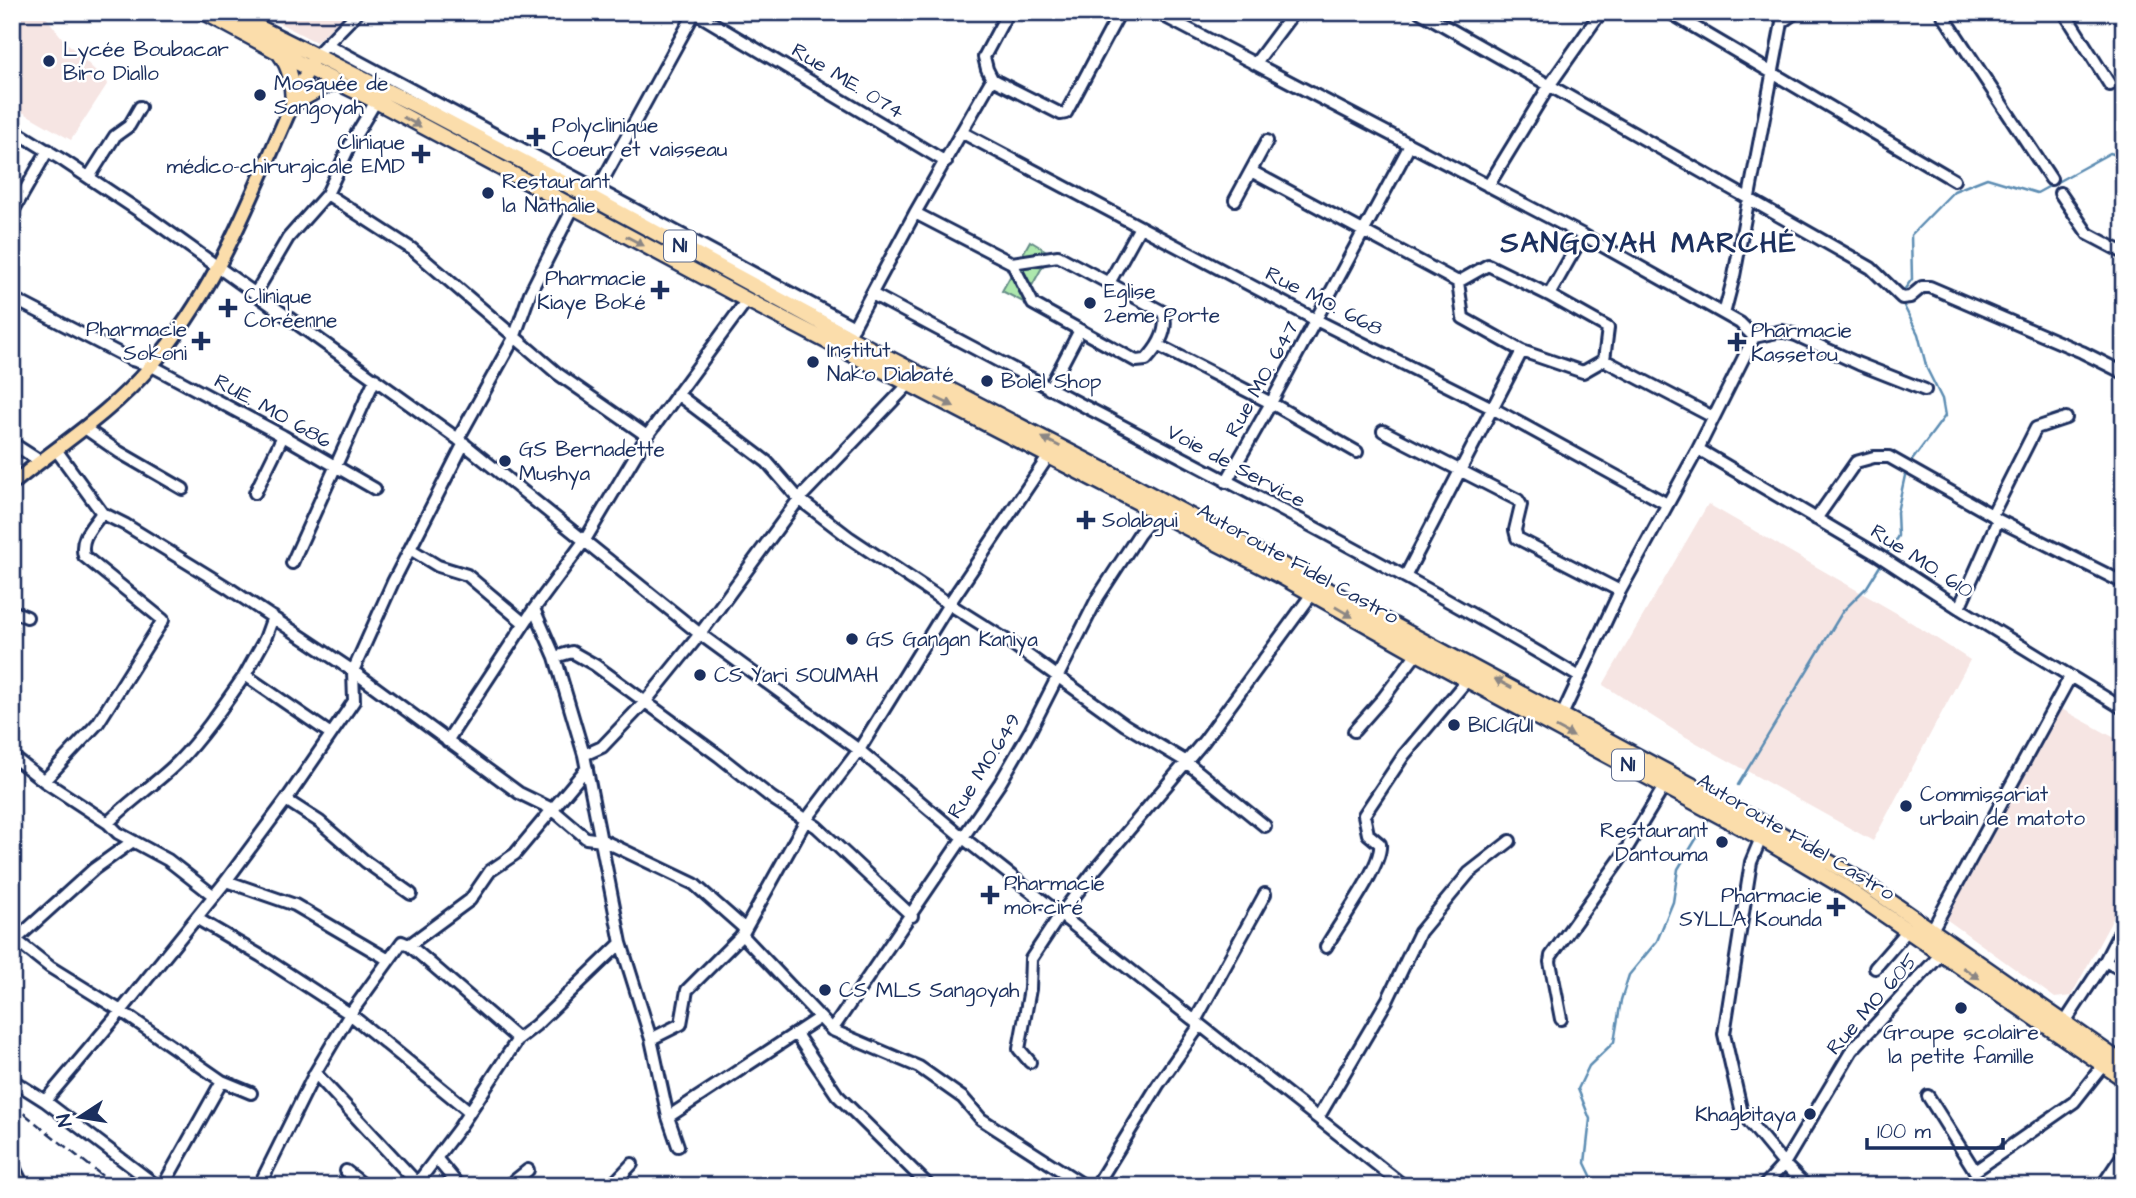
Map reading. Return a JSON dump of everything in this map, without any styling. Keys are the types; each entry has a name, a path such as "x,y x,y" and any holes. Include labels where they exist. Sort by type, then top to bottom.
{"highway":[{"name":"Autoroute Fidel Castro","path":"204,12 279,53 422,102 1562,715 1858,879 2124,1064"},
{"name":"Autoroute Fidel Castro","path":"228,12 311,63 337,83 1312,594 1761,838 1807,864 1908,930 2124,1079"},
{"path":"279,53 291,74 293,104 329,84 337,83"}],"main road":[{"path":"12,484 86,429 118,401 152,366 186,319 218,269 311,63"},
{"path":"12,1165 22,1186"}],"street":[{"path":"311,63 358,12"},
{"path":"598,189 694,12"},
{"name":"Rue ME. 074","path":"694,12 946,162"},
{"path":"1008,12 984,57 992,79 1061,114 1066,113 1120,12"},
{"path":"1156,12 1583,235 1740,323 1754,337"},
{"path":"1255,64 1294,12"},
{"path":"1420,12 1871,268 1906,298 1922,287 1930,287 2124,373"},
{"path":"1488,186 1549,86 1601,12"},
{"path":"1669,12 1954,180"},
{"path":"1724,314 1734,276 1783,17 1796,12"},
{"path":"1941,12 2051,179"},
{"path":"2064,12 2110,85"},
{"path":"326,44 422,102"},
{"path":"851,332 992,79"},
{"path":"254,295 288,238 327,194 376,102"},
{"path":"89,177 115,136 129,126 141,107"},
{"path":"12,129 89,177 461,441 700,634 859,750 962,837 1405,1186"},
{"name":"Rue MO. 668","path":"963,133 1316,320 1492,408 1667,504"},
{"path":"485,136 598,189 654,225"},
{"path":"1235,200 1267,141"},
{"name":"Rue MO. 647","path":"1226,482 1410,145"},
{"path":"12,213 48,150"},
{"path":"1251,171 1458,282"},
{"path":"2060,193 2088,234 2124,253"},
{"path":"327,194 412,249 558,374 647,436"},
{"path":"44,1101 226,881 354,701 353,671 461,441 514,338 530,293 573,208"},
{"path":"915,213 1012,263 1033,304 1136,361 1146,360 1159,346 1165,323 1163,312 1058,256 1012,263"},
{"path":"1109,283 1140,227"},
{"path":"1549,295 1583,235"},
{"path":"1458,282 1488,265 1549,295 1608,328 1604,360"},
{"path":"1458,282 1463,318 1522,351 1583,372 1604,360"},
{"name":"Voie de Service","path":"872,294 1405,577 1578,676"},
{"name":"RUE. MO 686","path":"12,298 132,360 152,366 283,436 374,489"},
{"path":"447,741 524,623 585,540 647,436 747,300"},
{"path":"1049,389 1080,330"},
{"path":"1754,337 1782,331 1796,335 1925,390"},
{"path":"1562,715 1620,591 1698,449 1754,337"},
{"path":"1159,346 1271,403 1357,452"},
{"path":"1405,577 1522,351"},
{"path":"1604,360 1713,417"},
{"path":"292,563 333,467 375,379"},
{"path":"584,755 602,747 645,702 700,634 799,499 909,384"},
{"path":"677,394 767,462 799,499 850,538 1011,643 1125,725 1185,761 1265,826"},
{"path":"1959,608 1995,517 2036,428 2066,418"},
{"path":"86,429 119,452 183,489"},
{"path":"1383,431 1520,503 1515,530 1517,538 1620,591"},
{"path":"256,493 283,436"},
{"path":"12,443 40,461"},
{"name":"Rue MO. 610","path":"1698,449 1878,555 2124,709"},
{"path":"57,451 102,513 126,524 273,617 353,671 519,793 552,809 586,838 602,840 694,884 743,932 831,1029 919,1067 963,1098 981,1119 1085,1186"},
{"path":"651,1039 681,1024 687,990 743,932 806,820 859,750 949,604 1048,457"},
{"path":"1816,519 1856,462 1874,457 1889,457 1995,517 2124,583"},
{"name":"Rue MO.649","path":"831,1029 912,916 1000,783 1030,731 1098,597 1139,534 1157,512"},
{"path":"44,781 98,723 163,620 84,556 81,547 83,540 102,513"},
{"path":"410,549 438,566 467,575 524,623"},
{"path":"1030,1062 1019,1049 1030,989 1031,959 1060,915 1204,741 1312,594"},
{"path":"534,609 555,657 584,755 621,943 651,1039 668,1116 678,1146"},
{"path":"12,611 27,617"},
{"path":"108,823 126,804 177,763 219,712 245,675 265,639 273,617"},
{"path":"555,657 572,652 595,665 772,798 817,827 912,916"},
{"path":"1354,731 1417,653"},
{"path":"245,675 331,734"},
{"path":"1932,930 2070,677"},
{"path":"1325,947 1363,888 1381,851 1380,844 1368,834 1364,815 1404,755 1468,679"},
{"path":"12,755 44,781 108,823 118,833 168,860 214,896"},
{"path":"409,945 470,900 491,871 515,854 587,768"},
{"path":"1561,1019 1551,956 1621,858 1665,785"},
{"path":"286,800 320,822 366,862 411,894"},
{"path":"1761,838 1751,862 1724,1034 1742,1112 1784,1164 1806,1186"},
{"path":"133,841 94,869 13,940 222,1081 251,1093"},
{"path":"1318,1118 1388,999 1420,932 1469,873 1510,841"},
{"path":"226,881 295,905 389,960"},
{"path":"1096,1186 1197,1023 1265,894"},
{"path":"196,918 261,956 350,1014 468,1111"},
{"path":"2065,1023 2105,961 2124,924"},
{"path":"1875,968 1908,930"},
{"path":"259,1186 315,1073 350,1014 402,942 409,945 518,1039"},
{"path":"315,1073 416,1184 459,1128 518,1039 536,1026 621,943"},
{"name":"Rue MO 605","path":"1764,1186 1784,1164 1852,1051 1942,953"},
{"path":"2105,961 2124,971"},
{"path":"668,1116 819,1018"},
{"path":"796,1034 837,1095 929,1186"},
{"path":"1928,1096 1975,1171 2074,1102 2104,1064"},
{"path":"12,1080 157,1186"},
{"path":"163,1186 222,1081"},
{"path":"2102,1186 2124,1153"},
{"path":"436,1158 459,1186"},
{"path":"611,1186 632,1164"},
{"path":"508,1186 528,1170"},
{"path":"346,1171 365,1186"}],"shaded area":[{"name":"Lycée Boubacar Biro Diallo","path":"12,12 42,12 63,39 108,83 71,140 12,106"},
{"path":"258,12 348,12 316,42"},
{"path":"1708,504 1898,614 1970,660 1873,841 1677,732 1603,685"},
{"path":"2060,708 2124,743 2124,898 2071,996 2055,998 1946,919"}],"green space":[{"path":"1030,241 1050,253 1023,302 1002,291"}],"waterway":[{"path":"1904,294 1912,279 1911,235 1954,191 1987,178 2037,193 2110,153 2120,156 2124,154"},
{"path":"1903,300 1918,334 1927,369 1942,399 1945,416 1910,463"},
{"path":"1886,555 1898,536 1897,512 1906,471"},
{"path":"1738,785 1843,611 1867,587 1880,566"},
{"path":"1596,1186 1585,1163 1590,1119 1578,1089 1589,1066 1614,1042 1621,1000 1629,975 1657,941 1673,902 1678,869 1707,821"}],"railway":[{"path":"12,1104 115,1186"}],"place":[{"name":"Lycée Boubacar Biro Diallo","path":"49,61"},
{"name":"Mosquée de Sangoyah","path":"260,95"},
{"name":"Polyclinique Coeur et vaisseau","path":"536,137"},
{"name":"Clinique médico-chirurgicale EMD","path":"421,154"},
{"name":"Restaurant la Nathalie","path":"488,193"},
{"name":"Pharmacie Kiaye Boké","path":"660,290"},
{"name":"Eglise 2eme Porte","path":"1090,303"},
{"name":"Clinique Coréenne","path":"228,308"},
{"name":"Pharmacie Sokoni","path":"201,341"},
{"name":"Pharmacie Kassetou","path":"1737,342"},
{"name":"Institut Nako Diabaté","path":"813,362"},
{"name":"Bolel Shop","path":"987,381"},
{"name":"GS Bernadette Mushya","path":"505,461"},
{"name":"Solabgui","path":"1086,520"},
{"name":"GS Gangan Kaniya","path":"852,639"},
{"name":"CS Yari SOUMAH","path":"700,675"},
{"name":"BICIGUI","path":"1454,725"},
{"name":"Commissariat urbain de matoto","path":"1906,806"},
{"name":"Restaurant Dantouma","path":"1722,842"},
{"name":"Pharmacie morciré","path":"990,895"},
{"name":"Pharmacie SYLLA Kounda","path":"1836,907"},
{"name":"CS MLS Sangoyah","path":"825,990"},
{"name":"Groupe scolaire la petite famille","path":"1961,1008"},
{"name":"Khagbitaya","path":"1810,1114"}],"district":[{"name":"SANGOYAH MARCHÉ","path":"1649,243"}]}
